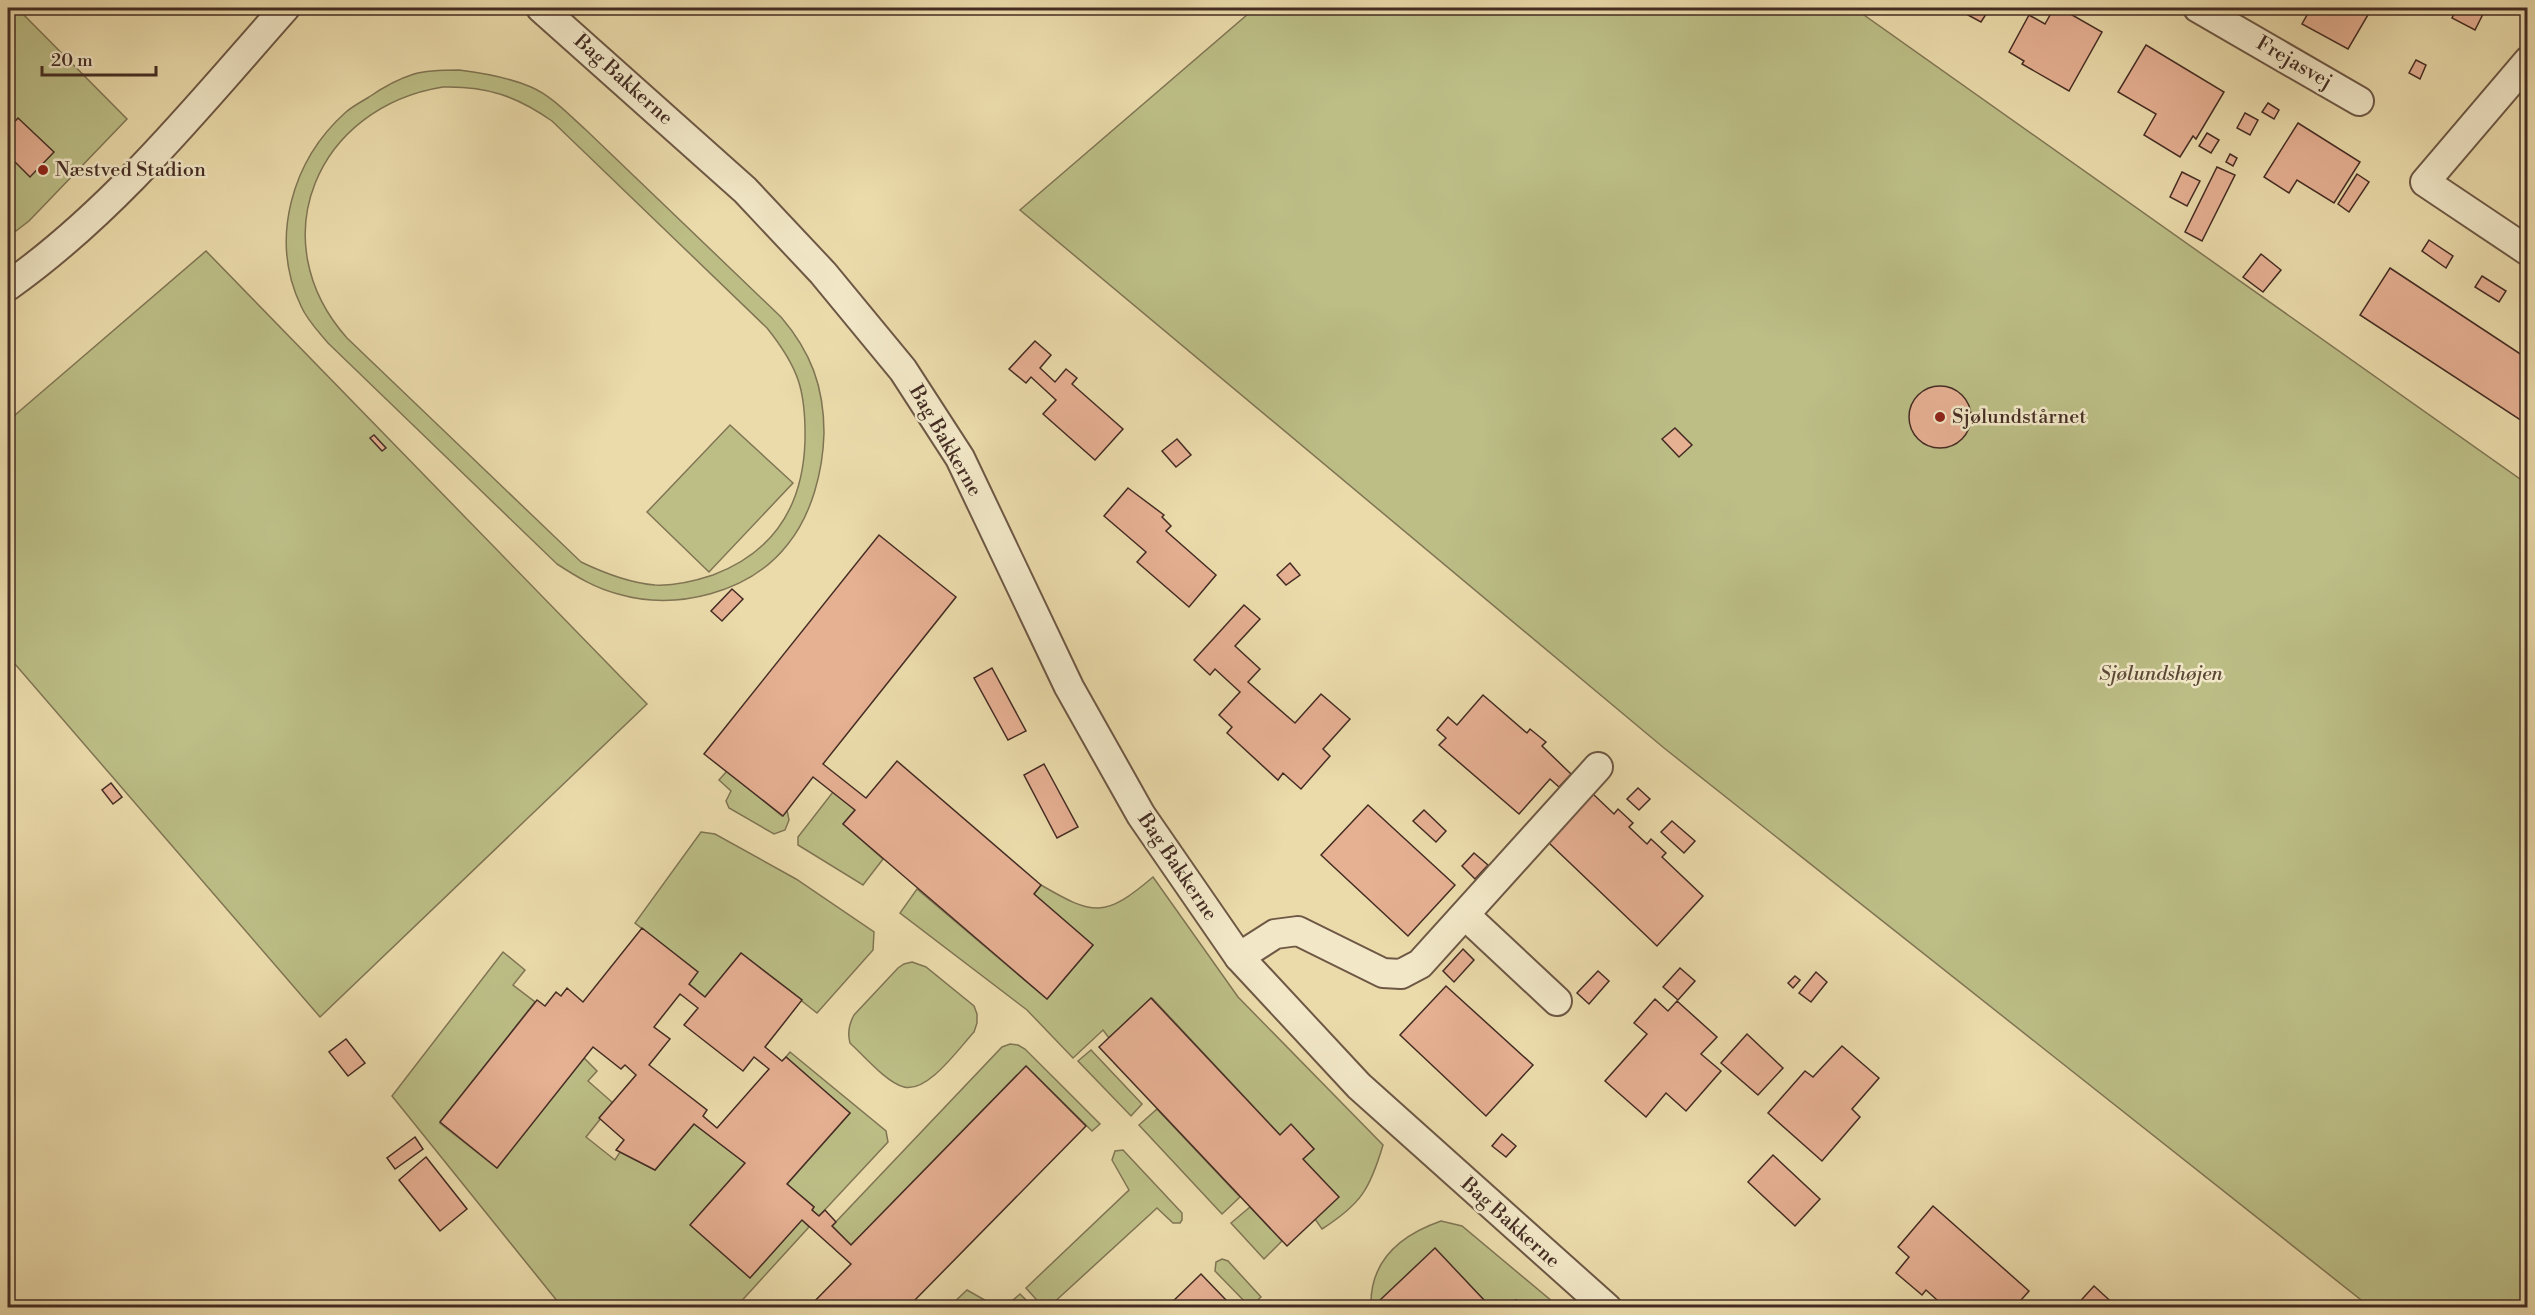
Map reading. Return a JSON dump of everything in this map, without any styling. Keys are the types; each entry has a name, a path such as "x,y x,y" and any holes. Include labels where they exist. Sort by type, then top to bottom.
{"street":[{"path":"8,286 32,269 137,174 285,8"},
{"name":"Bag Bakkerne","path":"542,8 745,190 823,273 903,370 960,458 1069,687 1141,815 1239,957 1359,1086 1607,1308"},
{"name":"Frejasvej","path":"2198,8 2359,101"},
{"path":"2528,61 2425,182 2528,251"},
{"path":"1239,957 1275,934 1298,931 1383,973 1401,974 1420,964 1598,767"},
{"path":"1465,915 1557,1001"}],"green space":[{"name":"Næstved Stadion","path":"8,8 17,8 127,119 29,221 8,237"},
{"name":"Sjølundshøjen","path":"1255,8 1854,8 2527,484 2527,1307 2370,1307 1664,748 1020,210"},
{"path":"459,70 513,81 539,91 553,101 781,317 800,343 814,371 822,400 824,433 821,462 815,492 804,519 788,544 754,575 710,594 687,599 664,600 640,599 618,594 579,578 557,564 328,343 306,316 292,280 287,254 287,228 291,202 312,153 327,131 346,112 385,87 414,74","holes":["443,87 459,87 500,94 526,105 552,121 767,328 787,356 798,381 804,408 805,441 798,486 781,523 753,553 734,565 713,575 692,581 655,585 617,577 581,562 347,338 321,300 308,260 306,221 315,183 334,149 363,121 399,100"]},
{"path":"206,251 647,704 320,1017 8,656 8,421"},
{"path":"730,425 793,483 709,572 647,512"},
{"path":"727,771 782,816 787,810 789,820 785,830 774,834 729,808 726,801 731,791 719,780"},
{"path":"833,792 855,810 843,824 883,859 863,885 798,845 798,837"},
{"path":"701,832 715,834 796,879 874,932 873,950 817,1013 741,953 705,997 689,984 697,972 635,923"},
{"path":"1153,877 1238,997 1383,1145 1373,1173 1362,1194 1346,1212 1322,1229 1315,1219 1303,1159 1314,1149 1291,1125 1280,1135 1152,998 1109,1038 1103,1030 1073,1058 1027,1010 900,913 917,889 1047,999 1093,945 1034,894 1041,885 1074,903 1099,908 1123,900"},
{"path":"503,952 525,970 513,985 535,1002 440,1123 497,1168 584,1058 597,1071 588,1081 613,1103 586,1137 615,1160 620,1152 655,1170 694,1124 745,1163 809,1227 736,1307 562,1307 392,1096"},
{"path":"912,962 926,967 974,1006 977,1023 974,1032 933,1076 913,1087 904,1087 890,1080 850,1043 849,1032 854,1015 898,968"},
{"path":"1010,1044 1025,1049 1100,1124 1092,1131 1026,1066 851,1245 832,1226 1002,1047"},
{"path":"1091,1050 1142,1104 1131,1116 1078,1061"},
{"path":"790,1052 886,1131 888,1142 819,1216 812,1210 814,1207 787,1184 850,1113 786,1057"},
{"path":"1157,1109 1240,1197 1222,1214 1139,1125"},
{"path":"1123,1150 1182,1213 1182,1220 1180,1223 1173,1223 1157,1208 1051,1307 1043,1307 1026,1288 1129,1190 1112,1160 1115,1151"},
{"path":"1250,1207 1282,1241 1264,1259 1231,1223"},
{"path":"1441,1221 1462,1226 1559,1307 1523,1307 1516,1300 1508,1307 1477,1307 1484,1300 1435,1249 1385,1307 1371,1308 1375,1277 1390,1252 1413,1234"},
{"path":"1222,1259 1228,1261 1261,1297 1250,1307 1215,1271 1216,1262"},
{"path":"967,1290 997,1307 949,1307"},
{"path":"1020,1294 1029,1303 1024,1307 1005,1307"}],"building":[{"path":"1955,8 1990,8 1981,22"},
{"path":"2054,8 2060,8 2102,32 2069,91 2022,64 2024,61 2009,52 2029,15 2045,24"},
{"path":"2311,8 2372,8 2348,49 2302,24"},
{"path":"2457,8 2486,8 2475,30 2452,18"},
{"path":"2146,45 2224,92 2196,139 2193,136 2180,157 2144,135 2156,114 2118,92"},
{"path":"2416,60 2426,65 2420,79 2409,73"},
{"path":"2268,103 2279,110 2274,119 2262,112"},
{"path":"2245,113 2258,120 2250,135 2237,128"},
{"path":"18,118 54,152 30,177 8,155 8,129"},
{"path":"2298,123 2360,162 2334,203 2297,180 2289,193 2264,177"},
{"path":"2207,133 2219,140 2211,153 2199,146"},
{"path":"2230,154 2237,158 2233,166 2226,162"},
{"path":"2217,167 2235,175 2202,241 2185,232"},
{"path":"2182,172 2200,181 2187,206 2170,197"},
{"path":"2357,174 2369,182 2349,212 2338,204"},
{"path":"2429,240 2453,256 2446,268 2422,251"},
{"path":"2261,254 2281,270 2263,292 2243,277"},
{"path":"2390,268 2528,359 2528,412 2522,421 2360,315"},
{"path":"2482,276 2506,291 2499,302 2475,287"},
{"path":"1035,341 1051,355 1040,368 1055,382 1066,369 1077,378 1072,384 1123,429 1095,460 1043,414 1056,400 1031,377 1026,383 1009,369"},
{"name":"Sjølundstårnet","path":"1940,386 1962,395 1971,417 1962,439 1940,448 1918,439 1909,417 1918,395"},
{"path":"1675,428 1692,445 1679,457 1662,439"},
{"path":"374,435 386,448 382,451 370,438"},
{"path":"1177,439 1191,455 1176,467 1162,451"},
{"path":"1128,488 1164,515 1162,517 1171,526 1166,531 1216,575 1189,607 1137,562 1146,552 1104,516"},
{"path":"879,535 956,597 823,764 866,798 897,761 1041,885 1034,894 1093,945 1047,999 843,824 855,810 813,777 783,816 704,754"},
{"path":"1290,563 1300,575 1286,585 1277,575"},
{"path":"732,589 743,599 722,621 711,611"},
{"path":"1244,605 1260,619 1235,646 1260,669 1248,682 1295,723 1321,694 1350,719 1323,749 1330,756 1301,789 1283,773 1278,780 1227,733 1232,727 1219,715 1240,692 1215,669 1210,675 1194,660"},
{"path":"992,668 1026,731 1008,740 974,678"},
{"path":"1483,695 1527,733 1530,729 1546,742 1542,746 1571,774 1559,787 1550,779 1519,814 1439,745 1446,738 1437,730 1448,717 1457,725"},
{"path":"1044,764 1078,827 1057,838 1024,775"},
{"path":"111,783 122,797 113,804 102,790"},
{"path":"1638,788 1650,799 1639,810 1627,799"},
{"path":"1593,794 1614,814 1618,809 1633,823 1629,827 1647,844 1651,839 1666,853 1662,857 1703,896 1657,946 1549,843"},
{"path":"1368,805 1455,885 1408,936 1321,855"},
{"path":"1424,810 1446,831 1436,842 1413,821"},
{"path":"1672,821 1695,841 1684,853 1661,832"},
{"path":"1474,853 1488,865 1475,879 1462,866"},
{"path":"642,928 698,972 689,984 705,997 741,953 802,1000 765,1047 782,1061 786,1057 850,1113 787,1184 814,1207 812,1210 819,1216 825,1210 836,1222 832,1226 851,1245 1026,1066 1086,1126 913,1302 918,1308 808,1308 851,1264 802,1220 750,1278 690,1225 745,1163 694,1124 655,1170 616,1150 624,1140 599,1118 636,1075 625,1065 621,1069 593,1047 497,1168 440,1122 537,1000 545,1006 556,992 561,996 567,988 583,1002","holes":["680,994 698,1008 684,1025 743,1071 754,1057 769,1069 717,1128 703,1116 707,1110 649,1065 670,1039 654,1027"]},
{"path":"1463,949 1474,960 1454,982 1443,971"},
{"path":"1680,968 1695,981 1678,1000 1663,987"},
{"path":"1598,971 1609,981 1589,1004 1577,993"},
{"path":"1816,972 1827,982 1811,1002 1799,993"},
{"path":"1795,976 1800,980 1793,988 1788,983"},
{"path":"1446,986 1533,1065 1486,1116 1400,1035"},
{"path":"1151,998 1280,1135 1291,1124 1314,1149 1303,1159 1339,1197 1287,1246 1099,1047"},
{"path":"1655,999 1668,1011 1677,1001 1717,1037 1701,1054 1721,1071 1686,1111 1666,1093 1646,1117 1605,1081 1647,1034 1634,1023"},
{"path":"1747,1034 1783,1068 1758,1095 1721,1063"},
{"path":"346,1039 365,1063 348,1076 329,1052"},
{"path":"1842,1046 1879,1078 1852,1109 1860,1117 1822,1161 1768,1113 1805,1071 1813,1077"},
{"path":"1502,1134 1516,1146 1506,1157 1492,1146"},
{"path":"415,1137 423,1149 395,1169 387,1158"},
{"path":"1773,1155 1820,1199 1795,1226 1748,1182"},
{"path":"426,1157 467,1209 440,1231 399,1180"},
{"path":"1933,1206 2029,1291 2014,1308 1967,1308 1961,1302 1956,1308 1946,1308 1926,1290 1922,1295 1896,1273 1909,1257 1898,1247"},
{"path":"1435,1248 1484,1300 1477,1308 1385,1308 1379,1301"},
{"path":"1201,1274 1226,1300 1219,1308 1166,1308"},
{"path":"2094,1286 2118,1308 2074,1308"},
{"path":"8,1293 18,1308 8,1308"},
{"path":"1516,1300 1523,1308 1508,1308"}],"place":[{"name":"Næstved Stadion","path":"43,170"},
{"name":"Sjølundstårnet","path":"1940,417"}]}
